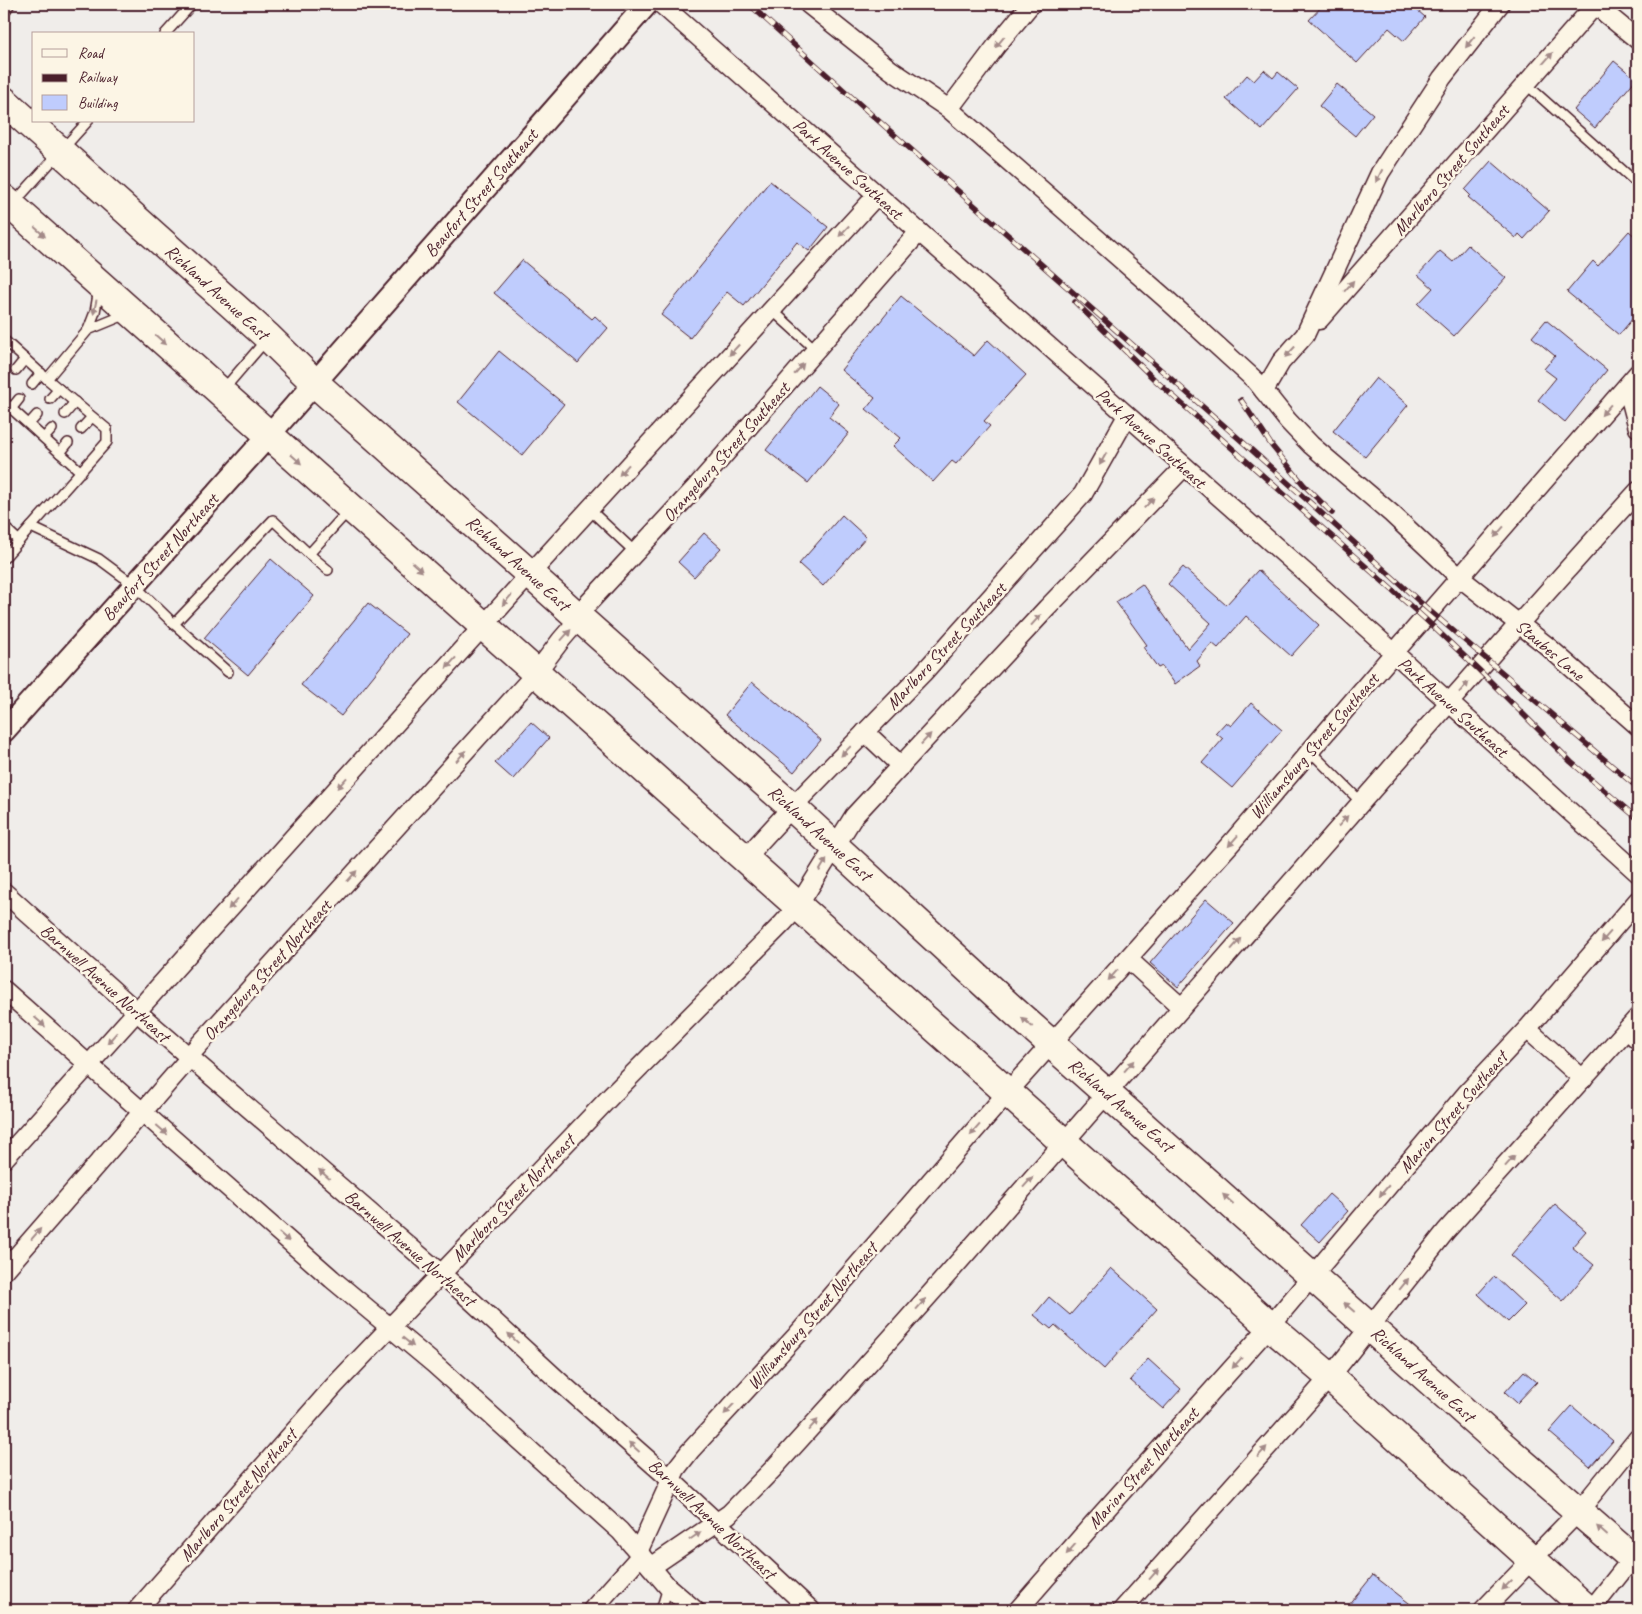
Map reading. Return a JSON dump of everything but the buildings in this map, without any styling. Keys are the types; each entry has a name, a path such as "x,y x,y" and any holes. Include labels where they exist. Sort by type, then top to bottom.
{"main road":[{"name":"Richland Avenue East","path":"6,109 60,152 268,338 315,383 792,807 1051,1044 1494,1438 1636,1558"},
{"path":"7,202 1590,1610"}],"street":[{"name":"Beaufort Street Southeast","path":"315,383 647,4"},
{"name":"Park Avenue Southeast","path":"661,4 1308,576 1638,873"},
{"path":"808,4 891,70 949,109 1165,298 1256,381 1288,421 1311,445 1392,514 1460,577"},
{"path":"949,109 997,45 1031,4"},
{"name":"Marlboro Street Southeast","path":"1305,335 1380,173 1442,78 1500,4"},
{"path":"1595,4 1638,40"},
{"name":"Marlboro Street Southeast","path":"1264,391 1281,362 1595,4"},
{"path":"4,1159 530,574 877,195"},
{"name":"Orangeburg Street Southeast","path":"536,673 580,618 581,611 696,487 919,232"},
{"path":"1633,380 1638,428"},
{"name":"Williamsburg Street Southeast","path":"1007,1093 1233,840 1633,380"},
{"name":"Beaufort Street Northeast","path":"4,731 315,383"},
{"name":"Marlboro Street Southeast","path":"746,860 792,807 923,673 1084,494 1127,416"},
{"path":"798,906 854,816 1047,608 1184,467"},
{"path":"592,1610 609,1591 646,1560 729,1514 774,1469 1063,1143 1518,623 1638,491"},
{"name":"Staubes Lane","path":"1460,577 1546,645 1638,726"},
{"name":"Orangeburg Street Northeast","path":"4,1271 186,1062 188,1057 536,673"},
{"path":"865,732 901,766"},
{"name":"Barnwell Avenue Northeast","path":"4,892 188,1057 440,1273 671,1480 811,1610"},
{"name":"Marion Street Southeast","path":"1270,1326 1466,1094 1527,1029 1638,900"},
{"name":"Marlboro Street Northeast","path":"137,1610 334,1386 440,1273 644,1062 784,924 798,906"},
{"path":"1128,958 1181,1007"},
{"path":"4,990 324,1273 434,1364 620,1531 668,1587 695,1610"},
{"path":"1122,1610 1330,1377 1446,1232 1638,1017"},
{"path":"1527,1029 1583,1079"},
{"name":"Williamsburg Street Northeast","path":"646,1560 676,1468 797,1335 1007,1093"},
{"name":"Marion Street Northeast","path":"1018,1610 1270,1326"},
{"path":"1482,1610 1579,1511 1638,1438"},
{"path":"1590,1610 1636,1558"}],"lane":[{"path":"4,13 10,4"},
{"path":"168,32 192,4"},
{"path":"1526,84 1638,184"},
{"path":"7,202 60,152 87,122"},
{"path":"32,384 44,376 88,330 95,312 99,284"},
{"path":"772,309 816,350"},
{"path":"88,330 131,312"},
{"path":"221,392 268,338"},
{"path":"4,340 107,429 107,442 19,542 5,554"},
{"path":"16,370 25,359"},
{"path":"50,399 59,389"},
{"path":"11,409 19,399"},
{"path":"4,402 82,472"},
{"path":"65,414 75,402"},
{"path":"29,424 37,415"},
{"path":"81,429 92,417"},
{"path":"44,438 52,429"},
{"path":"60,453 68,444"},
{"path":"309,554 351,508"},
{"path":"589,509 636,552"},
{"path":"174,624 274,520 328,570"},
{"path":"4,527 19,542"},
{"path":"31,527 99,559 134,585 228,672"},
{"path":"1310,751 1361,802"},
{"path":"1624,1033 1638,1046"},
{"path":"661,1610 668,1587"}],"railway":[{"path":"749,4 847,93 1245,444 1430,611 1638,788"},
{"path":"1075,302 1155,380 1424,618 1571,762 1638,819"},
{"path":"1241,400 1272,446 1304,485 1332,513"}]}
